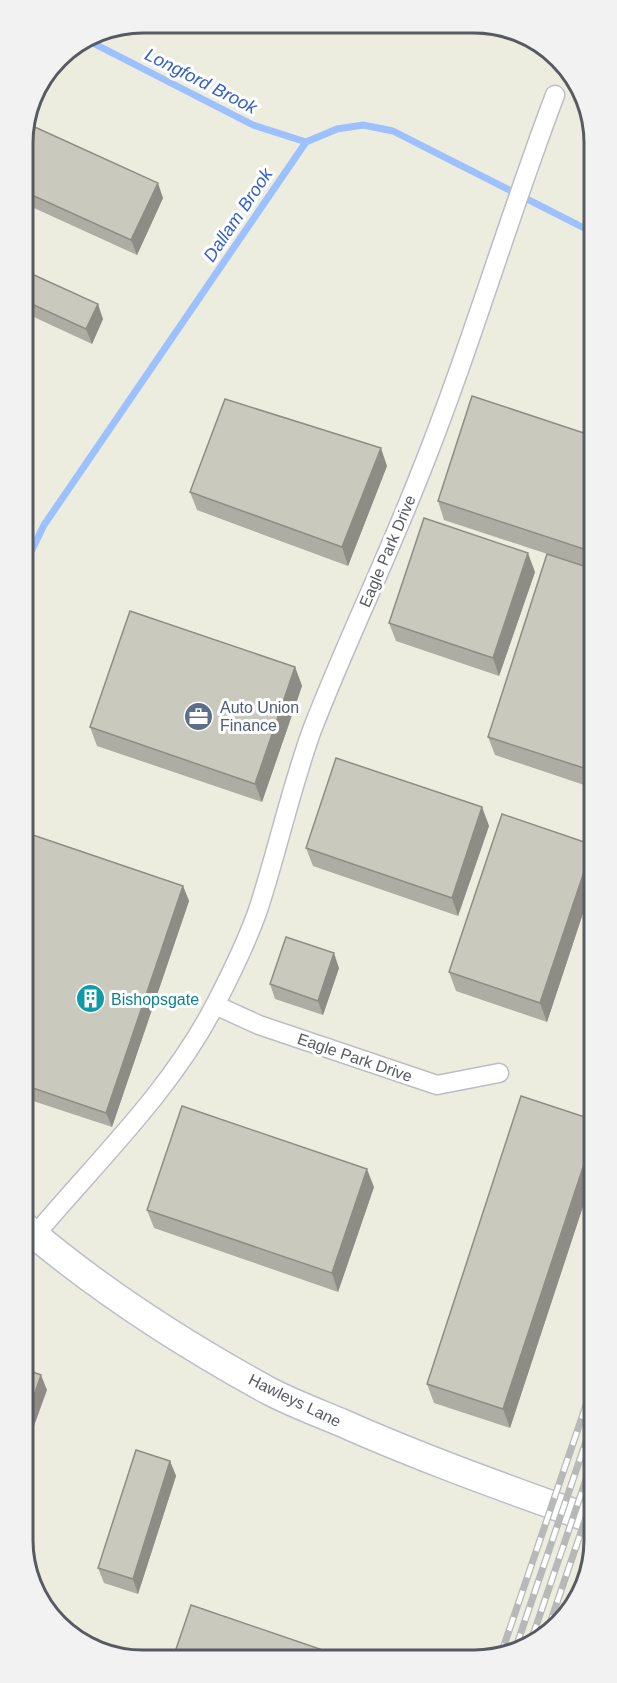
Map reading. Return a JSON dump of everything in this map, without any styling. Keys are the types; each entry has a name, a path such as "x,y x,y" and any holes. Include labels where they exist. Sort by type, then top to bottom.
{"street":[{"name":"Eagle Park Drive","path":"33,1228 144,1108 180,1062 215,1005 258,908 309,738 416,484 481,309 524,175 555,95"},
{"name":"Eagle Park Drive","path":"215,1005 259,1025 437,1085 499,1073"},
{"name":"Hawleys Lane","path":"33,1233 111,1294 175,1336 271,1392 384,1442 584,1516"}],"building":[{"path":"34,127 158,183 131,240 33,196"},
{"path":"33,275 98,304 86,329 33,305"},
{"path":"472,396 584,433 584,549 438,501"},
{"path":"225,399 381,448 342,547 190,492"},
{"path":"424,518 528,553 493,658 389,623"},
{"path":"547,554 584,566 584,768 488,737"},
{"name":"Auto Union Finance","path":"130,611 295,667 255,784 90,727"},
{"path":"336,758 482,807 452,898 306,848"},
{"path":"502,814 584,842 584,872 540,1003 449,972"},
{"name":"Bishopsgate","path":"33,835 183,886 106,1113 33,1088"},
{"path":"286,937 334,953 318,1001 270,984"},
{"path":"521,1096 584,1117 584,1164 503,1409 427,1384"},
{"path":"182,1106 367,1169 332,1273 147,1210"},
{"path":"33,1372 41,1375 33,1398"},
{"path":"136,1450 170,1461 133,1579 98,1568"},
{"path":"191,1605 323,1650 176,1650"}],"waterway":[{"name":"Longford Brook","path":"94,44 253,125 306,142"},
{"name":"Dallam Brook","path":"33,548 44,525 306,142 337,129 363,125 393,131 584,228"}],"railway":[{"path":"504,1645 584,1411"},
{"path":"518,1641 584,1447"},
{"path":"534,1632 584,1485"},
{"path":"552,1617 584,1523"}],"place":[{"name":"Auto Union Finance","path":"199,716"},
{"name":"Bishopsgate","path":"90,999"}]}
